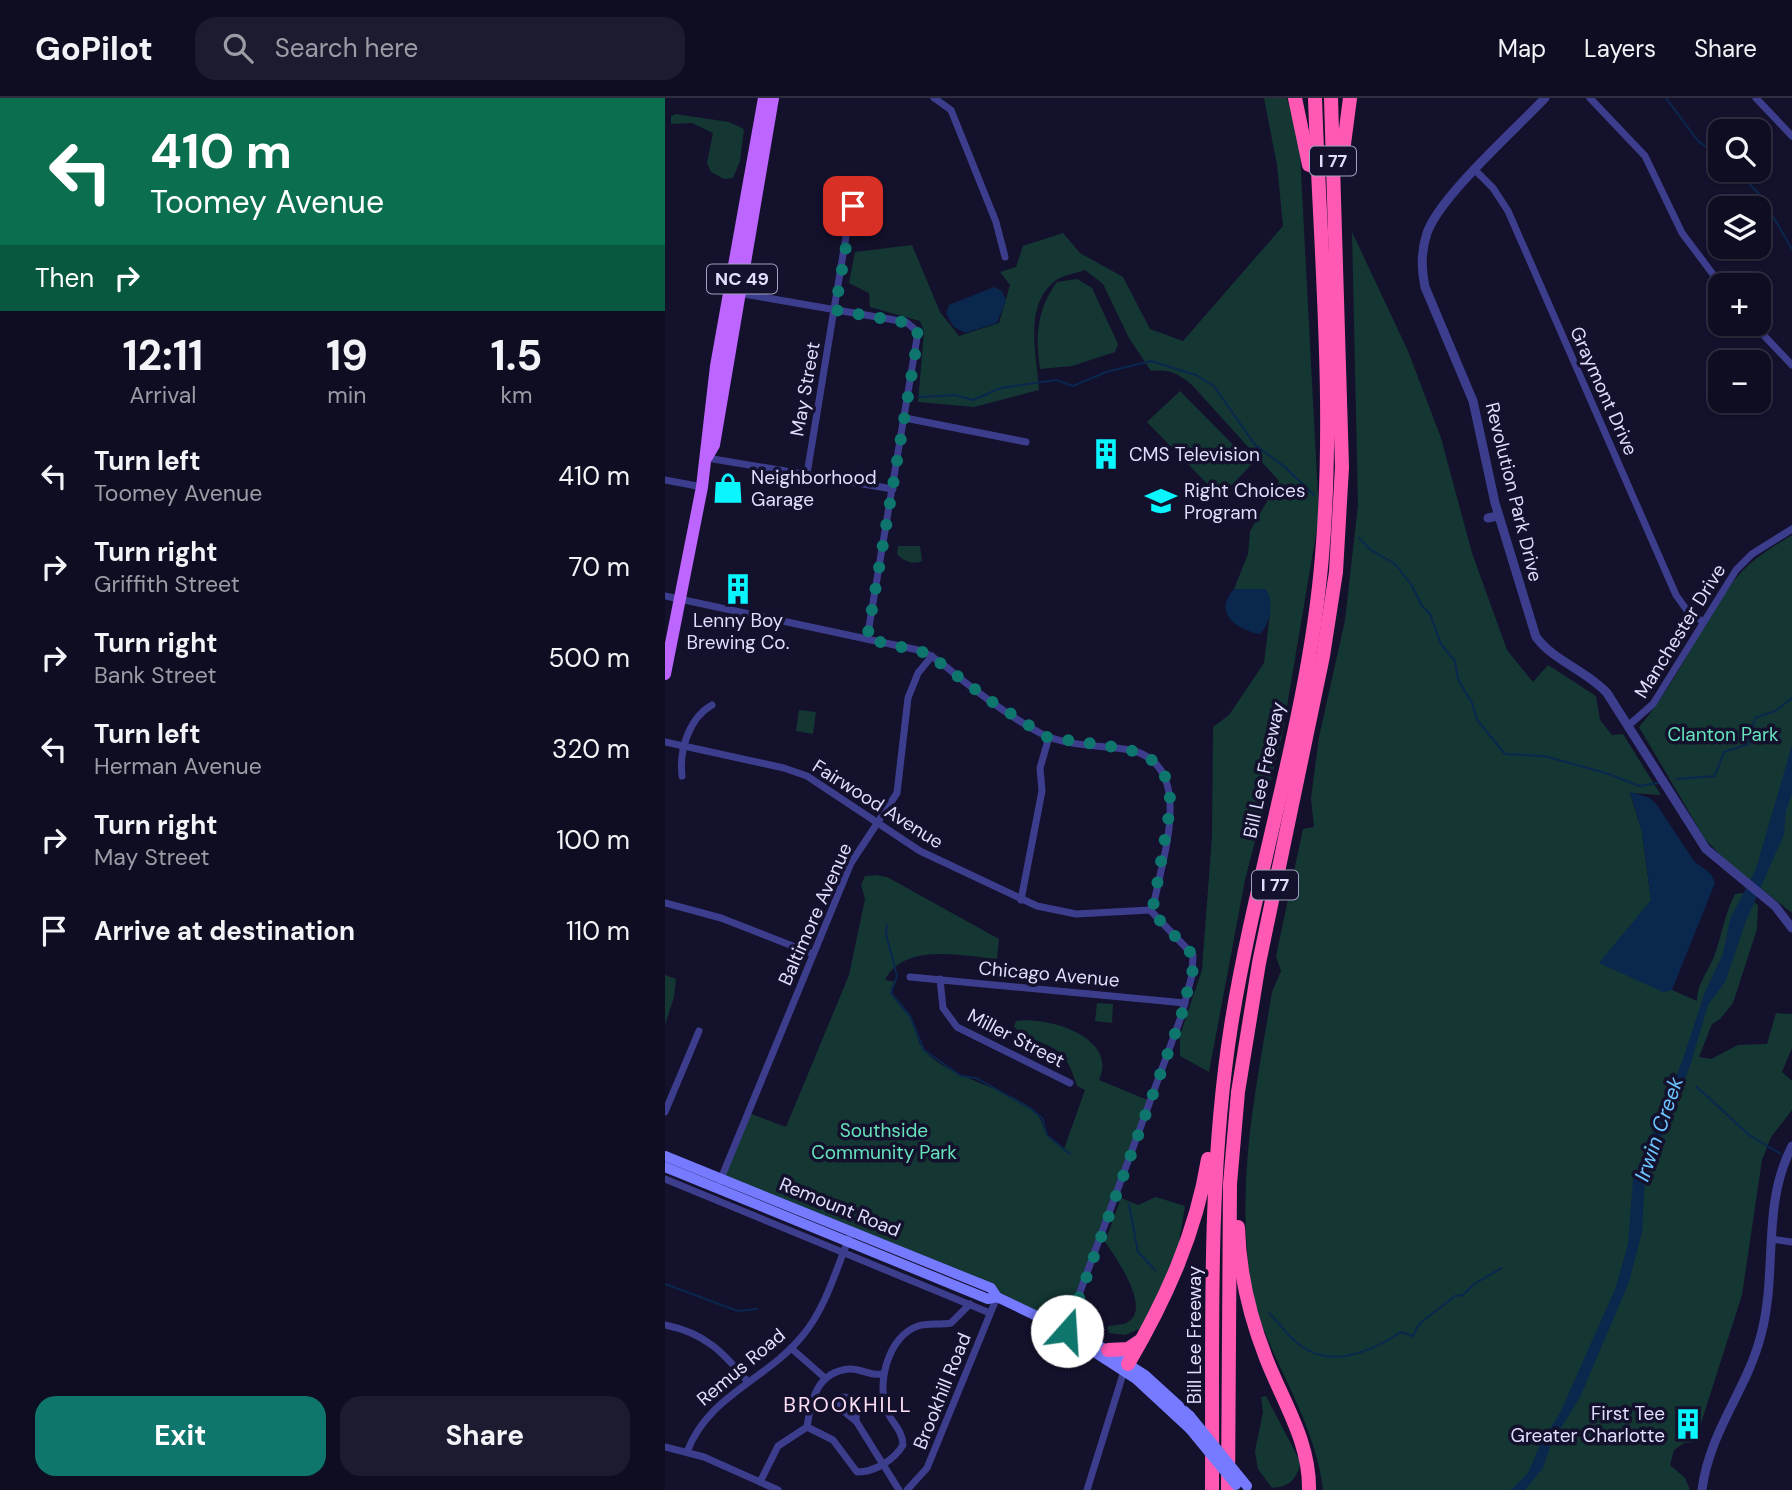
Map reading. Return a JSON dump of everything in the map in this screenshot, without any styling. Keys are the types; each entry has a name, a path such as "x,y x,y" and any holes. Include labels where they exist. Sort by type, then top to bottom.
{"highway":[{"path":"1295,98 1307,148 1321,261"},
{"name":"Bill Lee Freeway","path":"1228,1490 1230,1093 1239,978 1308,656 1319,591 1327,459 1315,98"},
{"name":"Bill Lee Freeway","path":"1212,1490 1214,1189 1230,1093 1323,656 1335,572 1342,467 1331,98"},
{"path":"1335,224 1341,188 1343,136 1350,98"},
{"path":"1126,1367 1189,1238 1230,1093"},
{"path":"1230,1093 1238,1234 1244,1285 1265,1355 1304,1447 1309,1490"},
{"path":"1108,1350 1128,1349 1141,1340"}],"main road":[{"name":"NC 49","path":"735,292 764,98"},
{"name":"NC 49","path":"665,674 707,458 705,443 712,392 735,292 773,98"},
{"name":"Remount Road","path":"665,1156 848,1242 991,1289 997,1297 1066,1330 1076,1331 1108,1350 1190,1429 1246,1489"},
{"name":"Remount Road","path":"665,1167 720,1183"},
{"name":"Remount Road","path":"1066,1330 1072,1337 1126,1367 1190,1416 1246,1489"}],"street":[{"path":"934,98 951,110 999,230 1005,257"},
{"name":"Revolution Park Drive","path":"1545,98 1433,220 1424,244 1422,269 1429,299 1473,401 1498,516 1536,636 1551,653 1602,688 1629,725 1706,849 1782,912 1792,928"},
{"path":"1590,98 1645,156 1682,233 1712,273"},
{"path":"1756,98 1792,136"},
{"name":"Graymont Drive","path":"1476,171 1493,188 1508,211 1676,595 1686,609 1703,622"},
{"name":"May Street","path":"807,474 853,206 863,189"},
{"path":"853,206 871,215"},
{"path":"735,292 905,321 914,325 918,337 867,639"},
{"path":"1764,336 1792,365"},
{"path":"905,418 1026,442"},
{"path":"707,458 893,489"},
{"path":"665,480 702,487"},
{"path":"1488,519 1498,516"},
{"name":"Manchester Drive","path":"1629,725 1653,704 1725,584 1741,564 1792,528"},
{"path":"665,596 867,639 932,656 988,699 1049,737 1137,752 1154,761 1164,774 1171,808 1154,903 1150,910 1195,959 1185,1003 1066,1330"},
{"name":"Baltimore Avenue","path":"720,1183 851,863 900,784 908,698 913,682 932,656"},
{"path":"682,776 682,757 694,719 709,707 713,715"},
{"path":"1021,900 1042,791 1040,768 1049,737"},
{"name":"Fairwood Avenue","path":"665,742 790,770 815,781 920,851 1021,900 1076,914 1150,910"},
{"path":"665,903 721,918 813,954"},
{"name":"Chicago Avenue","path":"910,977 1185,1003"},
{"name":"Miller Street","path":"940,979 940,1001 957,1027 1070,1083"},
{"path":"665,1112 699,1031"},
{"path":"1702,1490 1711,1447 1761,1336 1768,1297 1775,1195 1792,1146"},
{"path":"665,1179 848,1242 991,1313"},
{"path":"1771,1239 1792,1242"},
{"name":"Remus Road","path":"687,1452 702,1420 790,1349 818,1312 848,1242"},
{"name":"Brookhill Road","path":"907,1490 927,1468 997,1297"},
{"path":"807,1427 833,1440 857,1472 883,1464 895,1455 904,1442 887,1412 882,1374 905,1333 924,1325 951,1323 970,1304"},
{"path":"665,1325 711,1341 748,1382"},
{"path":"790,1349 825,1378"},
{"path":"1087,1490 1126,1367"},
{"path":"760,1482 778,1446 807,1427 815,1390 825,1378 850,1369 882,1374"},
{"path":"856,1421 899,1490"},
{"path":"665,1447 687,1452 778,1490"}],"green space":[{"path":"1264,98 1287,98 1299,134 1319,516 1282,736 1245,880 1209,1072 1180,1056 1180,1035 1202,970 1212,836 1213,727 1229,715 1264,663 1270,613 1266,589 1234,589 1248,554 1250,531 1279,481 1192,385 1173,373 1151,371 1129,338 1103,284 1085,270 1055,281 1045,291 1039,304 1034,332 1039,390 974,407 918,402 924,332 920,321 870,307 869,293 849,283 855,252 912,245 940,312 959,336 999,323 1010,285 1000,272 1016,267 1023,246 1063,233 1080,253 1123,277 1150,329 1183,341 1283,226 1277,165"},
{"path":"676,114 729,122 744,129 740,161 733,178 724,179 711,172 707,163 713,133 692,123 671,124 671,116"},
{"path":"1352,232 1408,351 1441,438 1472,553 1507,650 1533,682 1548,665 1596,696 1600,720 1612,735 1623,734 1661,795 1630,793 1642,832 1663,992 1672,990 1697,1001 1699,988 1715,954 1735,894 1742,893 1758,905 1757,929 1733,1003 1720,1019 1712,1024 1699,1057 1711,1059 1738,1045 1767,1044 1776,1013 1792,1014 1792,1048 1782,1072 1792,1081 1792,1110 1771,1137 1762,1160 1742,1295 1695,1442 1684,1443 1674,1450 1670,1465 1685,1478 1690,1490 1323,1490 1311,1438 1268,1341 1251,1290 1245,1215 1248,1150 1256,1087 1272,992 1281,971 1276,956 1303,829 1314,827 1311,798 1319,737 1345,620 1358,505"},
{"path":"1077,279 1092,288 1118,344 1115,352 1072,366 1040,369 1038,334 1045,302 1057,282"},
{"path":"1180,391 1252,464 1220,497 1147,422"},
{"name":"Clanton Park","path":"1792,535 1792,913 1727,862 1705,839 1639,727 1665,692 1720,600 1739,574"},
{"path":"898,546 920,546 922,561 902,559 897,554"},
{"path":"799,710 816,712 813,734 796,731"},
{"name":"Southside Community Park","path":"865,876 887,877 999,939 997,959 952,954 920,956 906,960 894,968 885,980 896,982 891,988 894,997 911,1019 921,1046 934,1059 1031,1108 1048,1137 1064,1149 1085,1090 1077,1086 1072,1070 1060,1053 1014,1027 1016,1021 1045,1022 1077,1032 1099,1052 1102,1065 1099,1080 1150,1101 1066,1330 991,1288 722,1178 749,1113 786,1127 849,975 865,899 861,885"},
{"path":"665,975 676,979 674,997 665,1025"},
{"path":"1097,1003 1113,1004 1112,1023 1095,1021"},
{"path":"1156,1197 1185,1206 1178,1248 1144,1327 1125,1335 1109,1333 1107,1327 1128,1322 1134,1315 1136,1306 1129,1282 1105,1242 1121,1198 1138,1205"},
{"path":"1266,1396 1301,1463 1291,1481 1284,1486 1272,1488 1258,1469 1255,1451 1263,1412 1261,1397"}],"water":[{"path":"994,287 1002,291 1006,300 997,323 965,333 954,327 946,314 949,305"},
{"path":"1234,589 1266,589 1270,612 1267,624 1260,634 1243,629 1226,613 1228,598"},
{"name":"Irwin Creek","path":"1792,745 1792,793 1786,811 1784,834 1746,921 1725,982 1708,1005 1690,1066 1645,1177 1642,1232 1629,1282 1580,1397 1551,1444 1543,1468 1525,1490 1511,1490 1528,1473 1541,1443 1560,1413 1616,1287 1628,1244 1633,1180 1682,1062 1705,992 1723,954 1730,919 1756,869"},
{"path":"1630,792 1650,798 1657,805 1694,861 1711,874 1715,883 1672,990 1663,992 1599,963 1651,900 1642,832"}],"waterway":[{"path":"1666,98 1698,141 1708,148"},
{"path":"1748,182 1761,196 1792,249"},
{"path":"919,397 955,395 973,400 1001,388 1056,380 1073,386 1106,372 1151,361 1196,375 1214,386 1255,445 1285,467 1314,495"},
{"path":"1359,538 1371,550 1395,564 1411,584 1422,606 1430,614 1441,644 1455,661 1458,679 1472,703 1477,720 1505,754 1544,756 1606,773 1639,786 1658,783"},
{"path":"1676,779 1715,776 1724,752 1749,744 1755,718 1775,711 1792,698"},
{"path":"887,924 886,934 897,976 891,993 910,1016 924,1050 961,1076 976,1078 1030,1108 1042,1118 1047,1135 1070,1154"},
{"name":"Irwin Creek","path":"1696,1086 1749,1135 1781,1154"},
{"path":"1129,1204 1138,1252 1155,1270"},
{"path":"1269,1313 1300,1345 1312,1352 1338,1357 1352,1355 1377,1346 1401,1332 1413,1336 1419,1324 1455,1296 1463,1295 1474,1284 1502,1268"},
{"path":"665,1284 738,1311 757,1309"}],"place":[{"name":"CMS Television","path":"1106,454"},
{"name":"Neighborhood Garage","path":"728,488"},
{"name":"Right Choices Program","path":"1161,501"},
{"name":"Lenny Boy Brewing Co.","path":"738,589"},
{"name":"First Tee Greater Charlotte","path":"1688,1424"}],"district":[{"name":"BROOKHILL","path":"848,1405"}],"route":[{"path":"853,206 835,310 909,323 914,325 918,337 867,639 927,653 988,699 1047,737 1128,749 1146,756 1154,761 1166,778 1171,798 1154,903 1150,910 1193,955 1195,961 1181,1017 1067,1331"}]}
